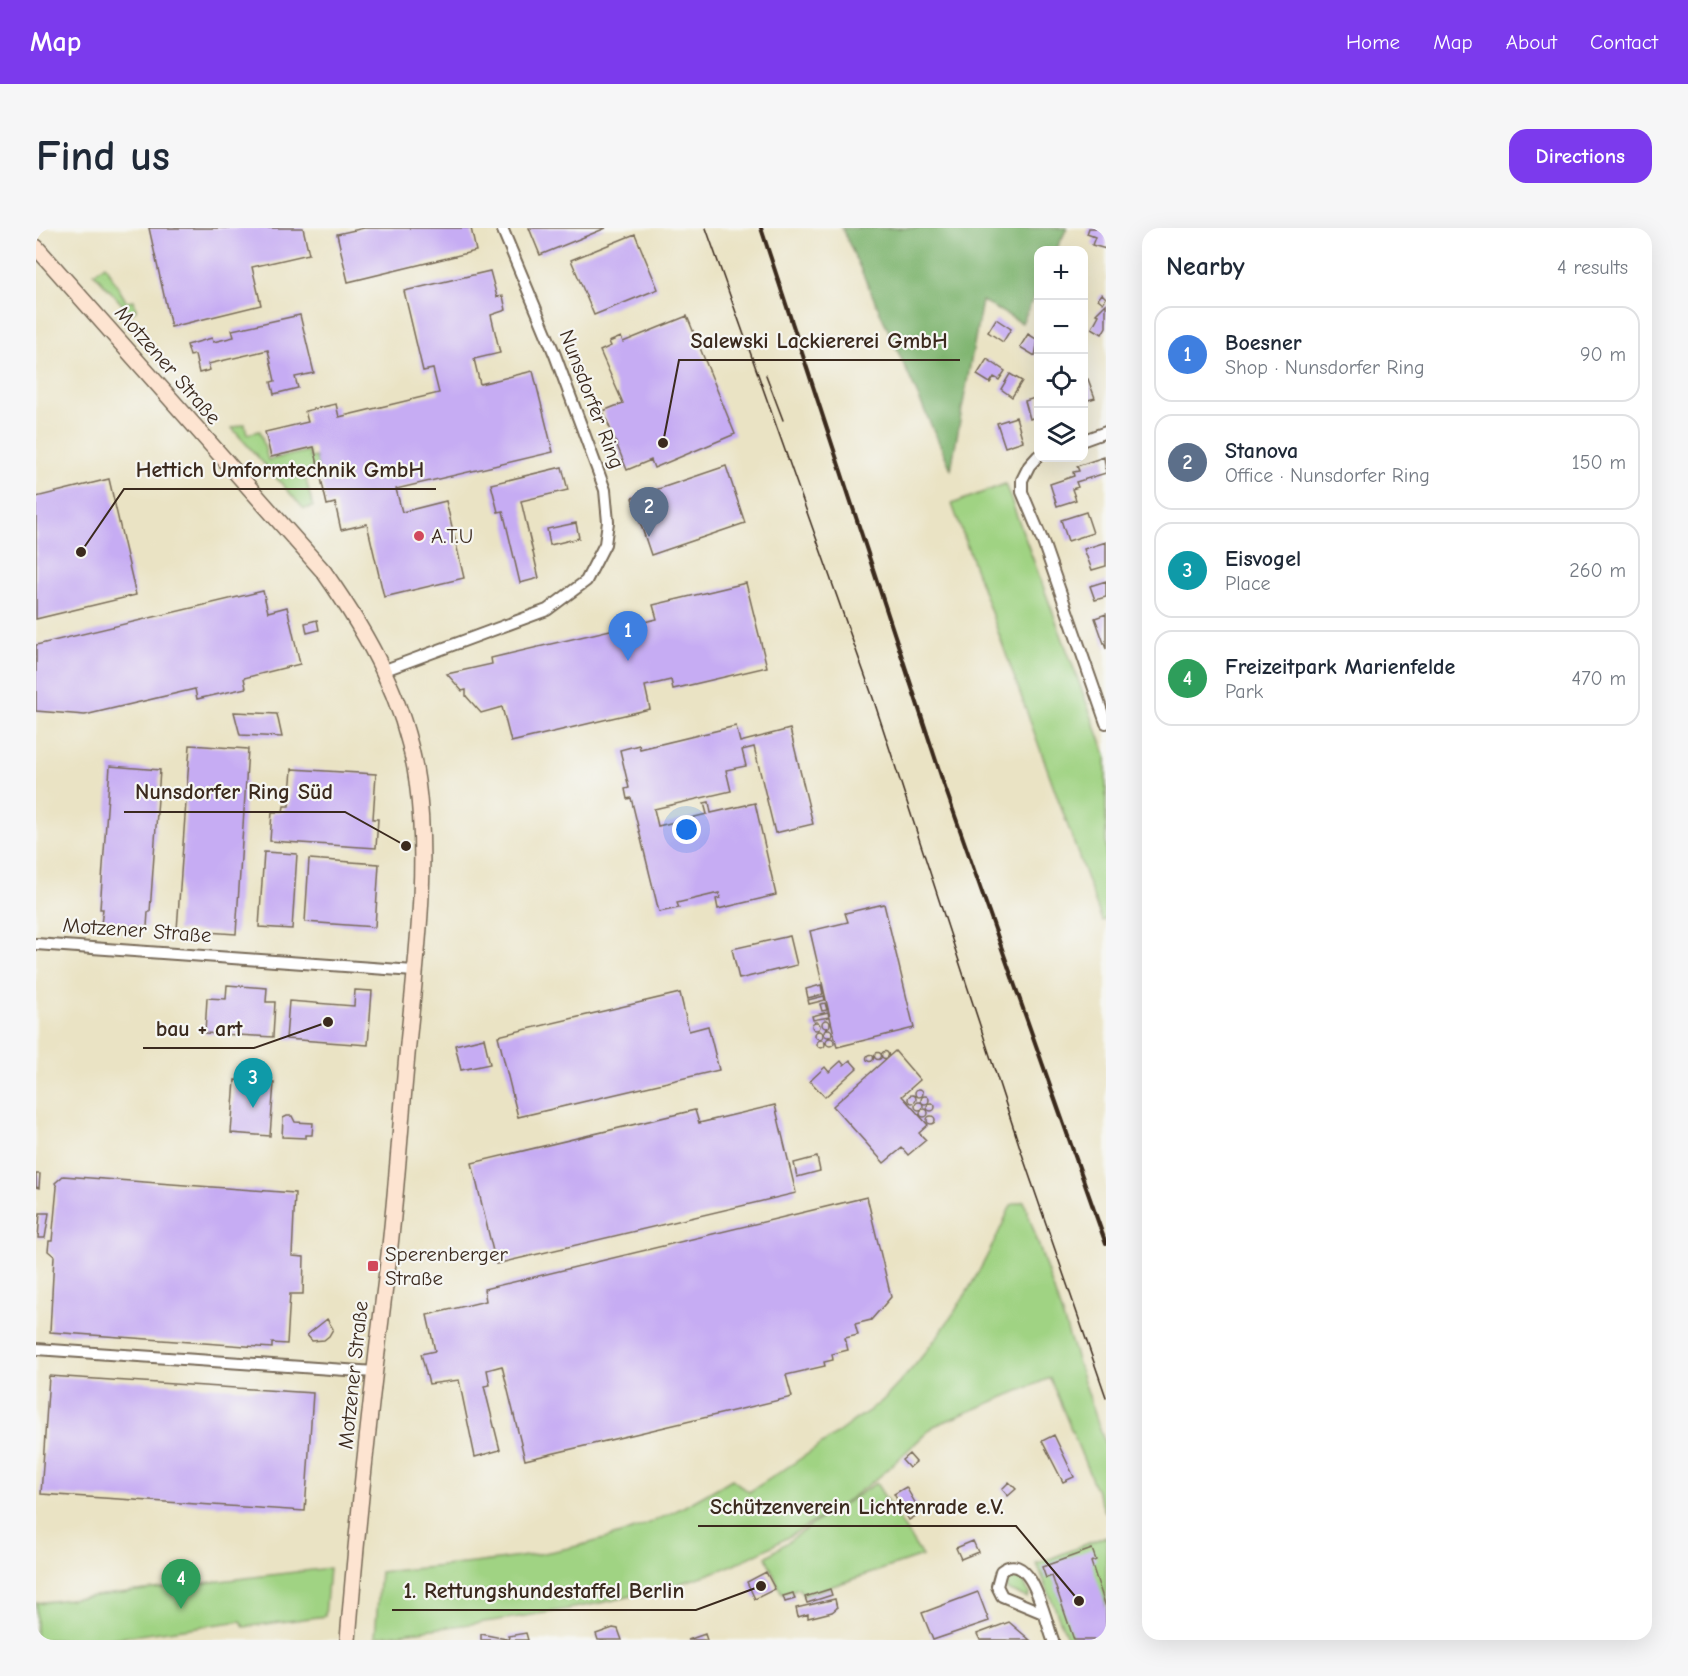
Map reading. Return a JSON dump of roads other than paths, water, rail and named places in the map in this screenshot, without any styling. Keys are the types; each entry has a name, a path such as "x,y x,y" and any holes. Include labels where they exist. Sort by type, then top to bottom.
{"street":[{"name":"Nunsdorfer Ring","path":"385,670 547,610 586,581 605,544 608,522 605,490 555,355 502,228"},
{"name":"Motzener Straße","path":"36,247 324,572 347,604 385,670 405,726 417,782 420,870 414,971 389,1250 348,1640"},
{"path":"1088,438 1106,432"},
{"path":"1034,460 1023,480 1022,492 1043,542 1106,723"},
{"name":"Motzener Straße","path":"36,944 414,971"},
{"path":"36,1349 375,1372"},
{"path":"1043,1613 1002,1596 997,1586 1001,1571 1012,1566 1025,1569 1029,1575 1053,1640"}],"tram line":[{"path":"706,228 873,698 1025,1163 1106,1397"},
{"path":"766,375 783,420"}],"railway":[{"path":"761,228 941,776 1106,1244"}],"place":[{"name":"Salewski Lackiererei GmbH","path":"663,443"},
{"name":"A.T.U","path":"419,536"},
{"name":"Stanova","path":"649,537"},
{"name":"Hettich Umformtechnik GmbH","path":"81,552"},
{"name":"Boesner","path":"628,661"},
{"name":"Nunsdorfer Ring Süd","path":"406,846"},
{"name":"bau + art","path":"328,1022"},
{"name":"Eisvogel","path":"253,1108"},
{"name":"Sperenberger Straße","path":"373,1266"},
{"name":"1. Rettungshundestaffel Berlin","path":"761,1586"},
{"name":"Schützenverein Lichtenrade e.V.","path":"1079,1601"},
{"name":"Freizeitpark Marienfelde","path":"181,1609"}]}
